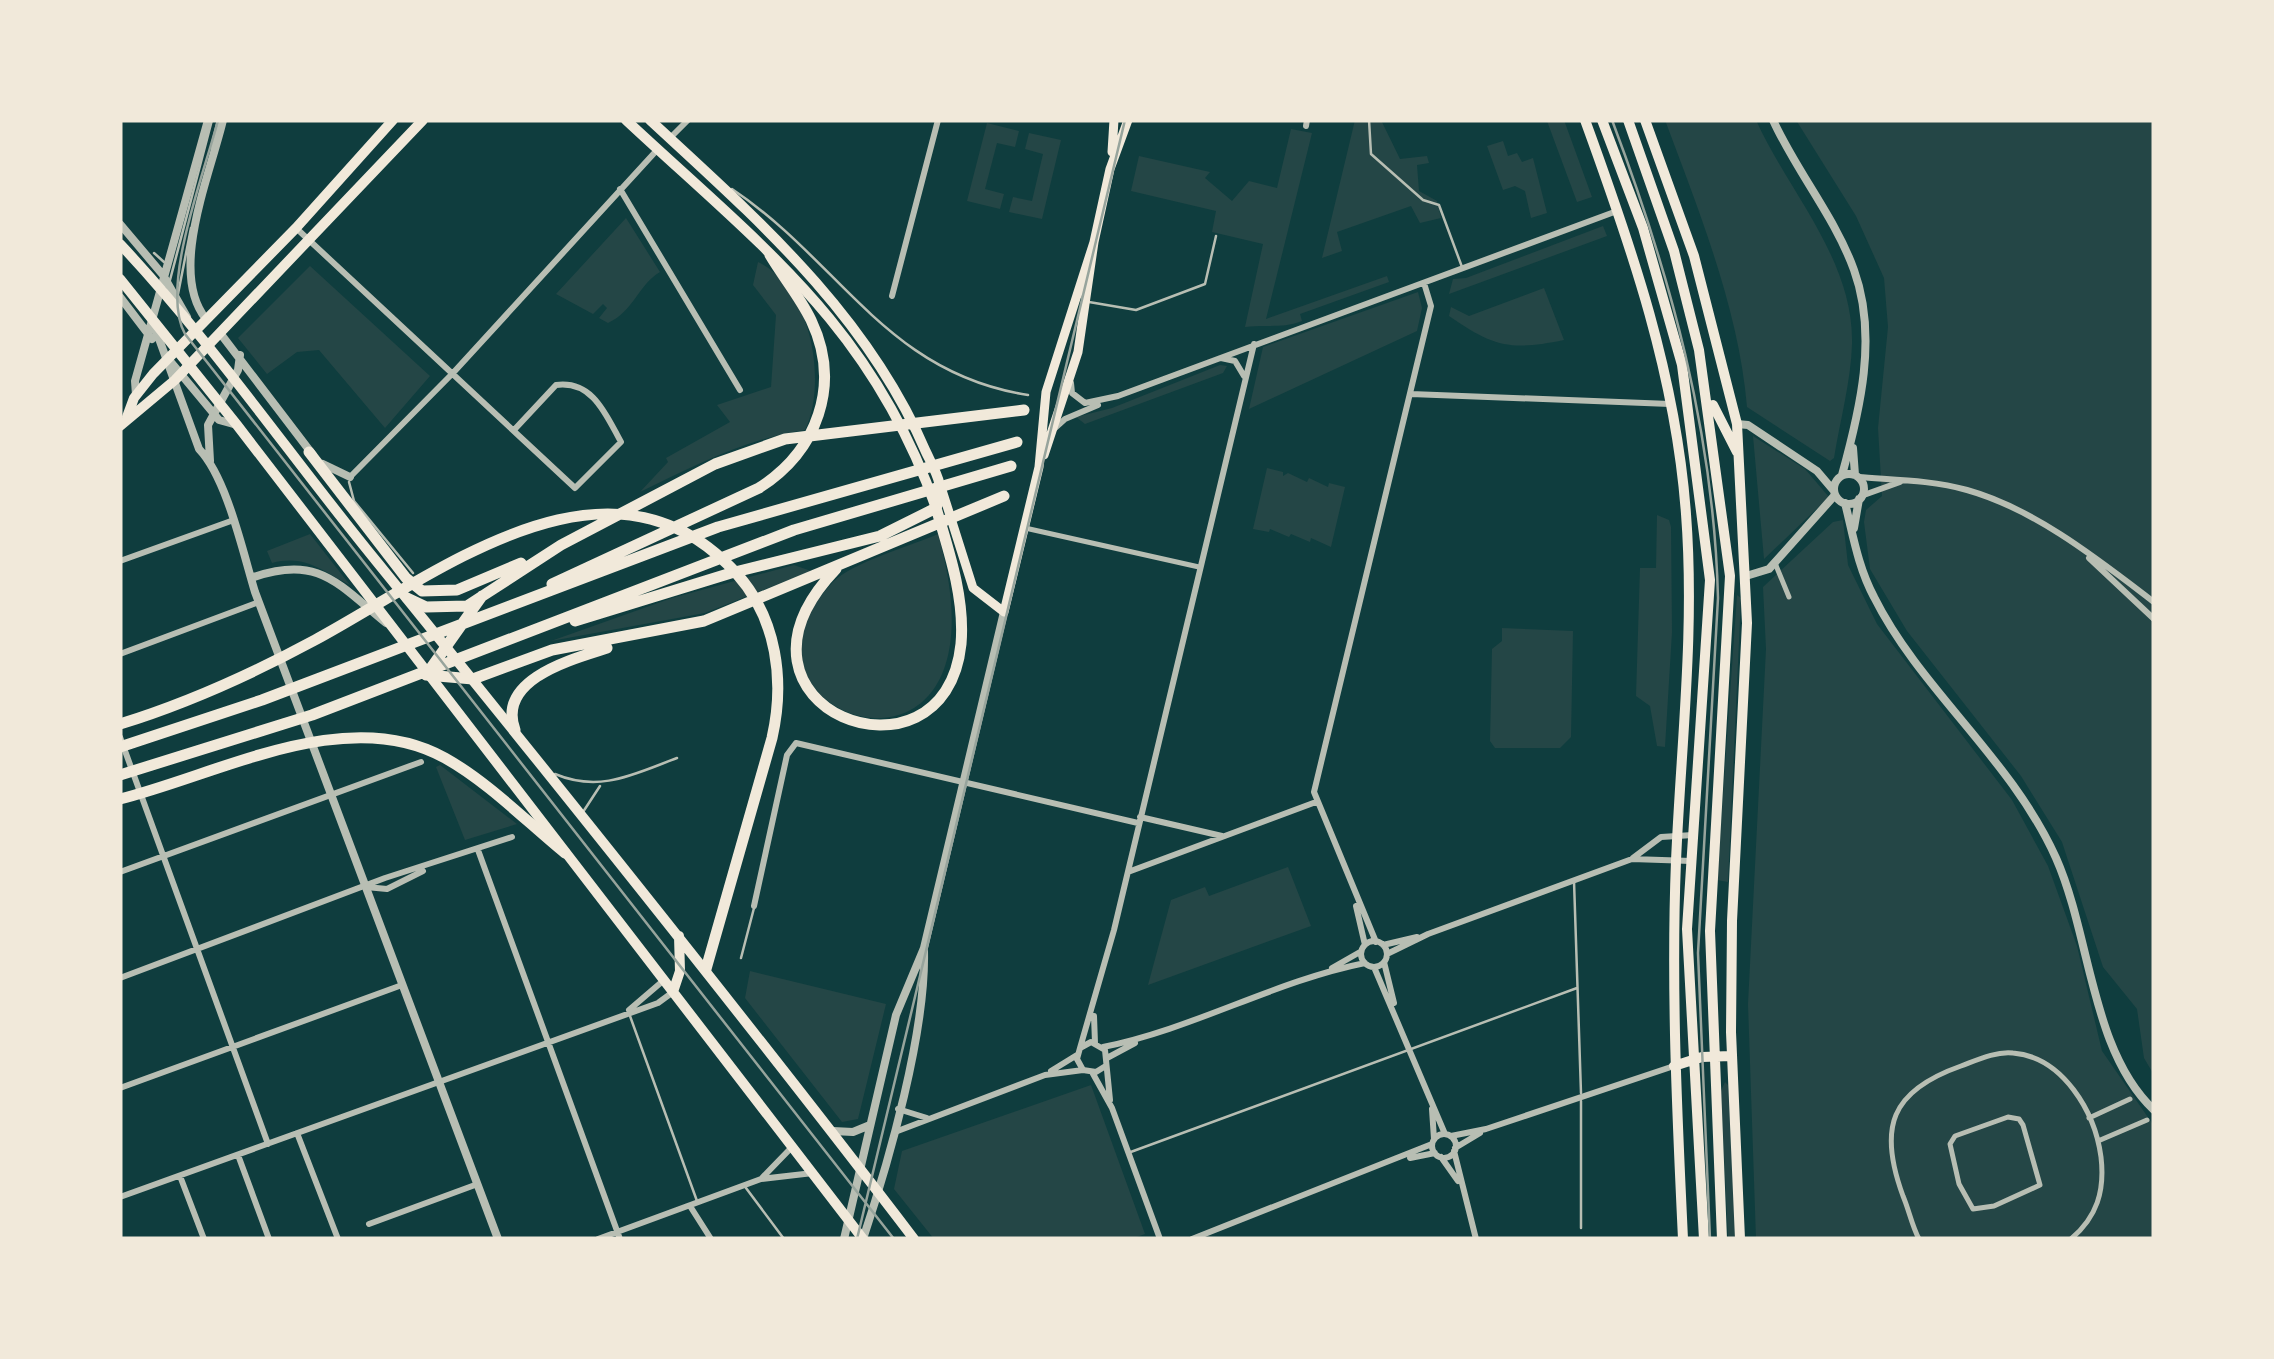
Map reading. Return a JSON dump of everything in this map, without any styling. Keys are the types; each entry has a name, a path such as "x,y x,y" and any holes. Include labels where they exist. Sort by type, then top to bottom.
{"highway":[{"path":"485,616 760,488 786,469 814,428 825,380 813,324 770,255"},
{"path":"309,452 406,578 422,592 457,590 561,545 715,464 765,444 1024,410"},
{"path":"120,746 199,723 718,528 1017,442"},
{"path":"120,775 262,733 723,555 1011,466"},
{"path":"515,730 514,705 542,672 649,634 724,614 1004,496"},
{"path":"502,643 731,573 880,536 936,508 956,556 961,632 953,677 924,712 884,726 855,724 832,713 812,694 798,666 799,619 813,593 836,570"},
{"path":"120,724 237,680 507,536 562,517 617,514 664,524 704,545 744,582 762,612 774,649 779,684 776,720 763,771 706,969"},
{"path":"407,598 418,605 467,606 561,545"},
{"path":"426,675 482,596"},
{"path":"426,675 473,678 552,650 649,634"},
{"path":"120,799 296,747 360,736 416,744 450,761 565,853"}],"main road":[{"path":"123,422 136,395 190,328 206,319 296,228 393,120"},
{"path":"123,422 202,353 423,120"},
{"path":"626,120 822,304 892,395 936,508"},
{"path":"650,120 820,284 864,339 939,483 956,556 976,592 1004,612 1039,467 1050,377 1094,242 1110,169 1114,120"},
{"path":"1110,169 1128,120"},
{"path":"1584,120 1618,211 1656,333 1671,404 1686,513 1690,606 1676,859 1674,1066 1683,1239"},
{"path":"1602,120 1654,265 1689,401 1710,580 1688,928 1704,1239"},
{"path":"1628,120 1680,274 1709,397 1730,576 1710,921 1722,1239"},
{"path":"1645,120 1694,256 1738,424 1746,660 1732,902 1731,1056 1740,1239"},
{"path":"657,150 670,138"},
{"path":"1597,154 1611,144"},
{"path":"1039,467 1071,380 1089,302 1094,242"},
{"path":"120,244 583,814 914,1239"},
{"path":"120,279 237,424 426,675 863,1239"},
{"path":"206,319 220,333"},
{"path":"1709,397 1738,453"},
{"path":"1671,404 1689,401"},
{"path":"936,508 941,500 939,483"},
{"path":"1710,580 1746,576"},
{"path":"674,992 680,972 679,935"},
{"path":"1674,1066 1731,1056"}],"street":[{"path":"136,395 134,381 154,324 210,120"},
{"path":"206,319 192,298 189,264 221,120"},
{"path":"670,138 688,120"},
{"path":"892,296 938,120"},
{"path":"1746,576 1762,572 1775,562 1834,493 1854,429 1867,340 1859,286 1844,249 1772,120"},
{"path":"220,333 309,452 330,471 350,477 454,372 657,150"},
{"path":"620,189 740,390"},
{"path":"1056,428 1065,418 1118,396 1618,211"},
{"path":"120,224 164,275 190,328"},
{"path":"296,228 575,488 621,442 596,396 564,383 556,385 514,430"},
{"path":"1396,1014 1386,958 1353,895 1316,802 1315,786 1432,306 1424,283"},
{"path":"120,297 219,420 237,424"},
{"path":"154,324 200,449 210,460"},
{"path":"1112,1108 1079,1052 1094,1010 1254,344"},
{"path":"240,355 238,370 208,424 210,460 494,1239"},
{"path":"1220,358 1240,365 1243,387"},
{"path":"1071,380 1072,393 1085,402 1118,396"},
{"path":"1410,394 1671,404"},
{"path":"1738,424 1748,425 1807,464 1845,503 1854,547 1884,616 1982,740 2044,832 2081,926 2108,1038 2123,1070 2154,1110"},
{"path":"1854,429 1860,498 1854,547"},
{"path":"1807,464 1842,476 1916,480 1966,490 2007,505 2154,602"},
{"path":"1812,522 1845,503 1893,484 1916,480"},
{"path":"120,561 231,520"},
{"path":"1024,528 1199,567"},
{"path":"2088,557 2103,576 2154,619"},
{"path":"1775,562 1789,597"},
{"path":"251,578 288,567 317,571 392,628"},
{"path":"120,654 259,602"},
{"path":"863,1239 894,1132 922,994 924,948 1004,612"},
{"path":"120,737 268,1144"},
{"path":"754,906 787,756 796,743 1203,834 1233,835"},
{"path":"120,872 420,762"},
{"path":"1128,872 1316,802"},
{"path":"1632,859 1650,843 1678,835 1693,836"},
{"path":"120,978 366,887 387,889 428,867 512,837"},
{"path":"478,850 618,1236"},
{"path":"1374,967 1428,934 1632,859 1691,861"},
{"path":"1353,895 1365,964"},
{"path":"1327,971 1363,948 1428,934"},
{"path":"844,1239 904,990 924,948"},
{"path":"1045,1075 1088,1071 1145,1038 1327,971 1365,964 1374,967 1432,1108 1455,1150 1459,1182 1476,1239"},
{"path":"628,1011 664,980"},
{"path":"120,1088 402,986"},
{"path":"120,1197 658,1003 674,992"},
{"path":"1094,1010 1112,1108 1160,1239"},
{"path":"894,1132 1045,1075 1079,1052 1145,1038"},
{"path":"1920,1239 1890,1159 1888,1142 1896,1115 1910,1094 1946,1072 2013,1052 2042,1061 2071,1087 2098,1141 2102,1177 2096,1209 2071,1239"},
{"path":"2038,1070 2042,1061"},
{"path":"1436,1148 1448,1135 1486,1130 1674,1066"},
{"path":"2089,1118 2130,1099"},
{"path":"898,1108 928,1118"},
{"path":"1432,1108 1436,1148 1459,1182"},
{"path":"1896,1115 1904,1120"},
{"path":"2008,1117 2018,1118 2040,1185 1998,1205 1973,1209 1963,1194 1950,1144 1965,1132 2008,1117"},
{"path":"2098,1141 2146,1120"},
{"path":"833,1131 855,1132 870,1126"},
{"path":"1192,1239 1436,1148 1455,1150 1486,1130"},
{"path":"297,1133 338,1239"},
{"path":"761,1179 793,1146"},
{"path":"238,1155 269,1239"},
{"path":"598,1239 618,1236 761,1179 814,1173"},
{"path":"180,1176 204,1239"},
{"path":"370,1224 475,1185"},
{"path":"694,1204 711,1239"},
{"path":"2087,1205 2096,1209"}],"lane":[{"path":"162,294 172,275 210,120"},
{"path":"202,353 178,309 179,276 221,120"},
{"path":"1370,120 1370,154 1423,200 1439,205 1463,268"},
{"path":"710,175 768,218 922,358 970,382 1028,395"},
{"path":"1089,302 1136,310 1205,284 1216,236"},
{"path":"168,267 154,252 173,249"},
{"path":"350,477 354,501 412,574"},
{"path":"549,772 578,784 602,785 677,758"},
{"path":"583,814 602,785"},
{"path":"1574,880 1581,1228"},
{"path":"741,958 754,906"},
{"path":"1128,1154 1578,988"},
{"path":"628,1011 694,1204"},
{"path":"744,1186 784,1239"}],"shaded area":[{"path":"1355,120 1381,120 1400,159 1427,156 1429,163 1417,165 1419,191 1437,201 1441,218 1420,223 1411,206 1337,232 1342,251 1322,258"},
{"path":"1564,120 1592,197 1577,202 1547,121"},
{"path":"1665,120 1756,120 1831,255 1850,313 1852,344 1845,401 1834,458 1830,461 1747,407 1727,298"},
{"path":"1796,120 2154,120 2154,1075 2144,1058 2137,1009 2103,967 2062,842 2021,776 1907,631 1870,569 1864,522 1866,510 1882,496 1878,428 1888,327 1884,278 1856,216"},
{"path":"987,123 1019,131 1015,147 997,143 985,189 1004,194 1000,209 967,201"},
{"path":"1291,129 1312,133 1266,319 1387,276 1389,282 1300,314 1302,321 1245,327 1263,244 1212,232 1216,211 1131,191 1139,156 1210,172 1205,178 1232,201 1249,181 1277,188"},
{"path":"1029,133 1061,140 1042,219 1009,212 1013,197 1032,201 1043,154 1025,149"},
{"path":"1503,141 1508,156 1517,153 1522,162 1533,158 1547,213 1531,218 1525,191 1515,186 1503,190 1487,146"},
{"path":"626,218 660,272 624,312 608,323 599,318 607,308 603,304 593,314 556,294"},
{"path":"1603,226 1607,236 1449,294 1453,279 1466,278"},
{"path":"758,262 776,274 791,292 810,337 815,387 805,430 741,447 640,492 668,462 666,458 730,422 717,405 771,387 776,315 753,285"},
{"path":"310,266 430,376 385,428 319,350 297,352 267,374 238,338"},
{"path":"1544,288 1564,340 1503,344 1449,316 1451,307 1469,316"},
{"path":"1418,292 1422,308 1417,331 1249,409 1263,347"},
{"path":"1220,365 1227,366 1223,373 1085,424 1076,417 1112,408"},
{"path":"1753,436 1805,469 1829,497 1764,559"},
{"path":"1267,468 1307,482 1309,478 1328,487 1329,483 1345,487 1331,547 1311,538 1310,542 1270,529 1253,529"},
{"path":"1657,515 1669,520 1671,527 1672,632 1665,747 1657,746 1650,706 1636,696 1640,568 1656,568"},
{"path":"1843,520 1848,565 1877,624 2012,800 2048,866 2077,946 2102,1051 2154,1126 2154,1239 1756,1239 1748,1004 1766,649 1763,587 1833,522"},
{"path":"310,534 350,585 305,563 272,563 267,551"},
{"path":"938,534 952,625 938,683 906,712 867,717 830,703 806,672 803,631 833,582 868,561"},
{"path":"794,565 811,571 705,613 551,641 672,598"},
{"path":"1737,595 1741,598 1728,882 1717,880"},
{"path":"1502,628 1573,631 1571,737 1560,748 1495,748 1490,741 1492,649 1502,641"},
{"path":"440,765 517,824 465,840 436,767"},
{"path":"1288,867 1311,926 1148,985 1171,900 1205,887 1209,896"},
{"path":"750,971 886,1004 858,1119 842,1122 745,998"},
{"path":"1725,1082 1736,1239 1728,1239 1721,1091"},
{"path":"1091,1085 1145,1234 1131,1239 934,1239 894,1189 902,1151"}],"tram line":[{"path":"218,120 181,259 178,313 185,334 894,1239"},
{"path":"857,1239 1125,120"},
{"path":"1612,120 1652,236 1685,354 1698,414 1715,536 1718,598 1698,953 1710,1239"}]}
